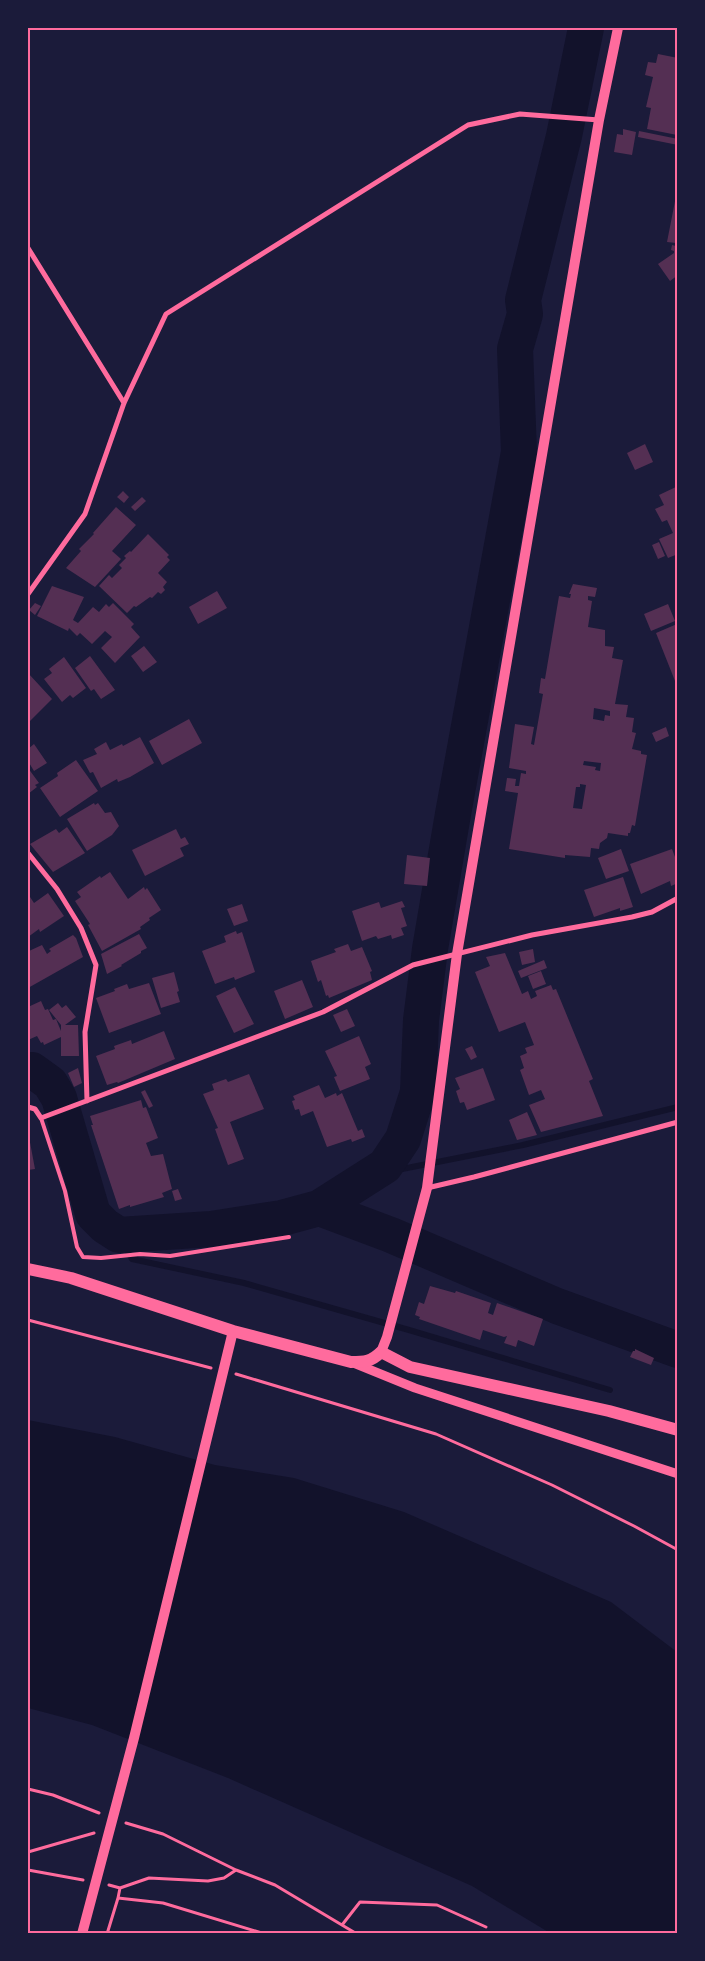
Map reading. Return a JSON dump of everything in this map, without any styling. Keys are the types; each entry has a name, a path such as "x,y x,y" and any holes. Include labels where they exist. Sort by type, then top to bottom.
{"main road":[{"path":"28,1269 71,1278 233,1331 351,1362 372,1360 380,1352 387,1337 427,1188 457,954 599,120 618,28"},
{"path":"82,1934 134,1738 233,1331"},
{"path":"380,1352 410,1366 609,1411 678,1430"}],"street":[{"path":"28,594 85,514 124,403 166,314 468,124 520,114 599,120"},
{"path":"28,248 124,403"},
{"path":"28,853 57,889 80,928 96,965 85,1032 84,1102"},
{"path":"28,1107 35,1109 41,1118 323,1012 413,965 532,935 652,912 678,898"},
{"path":"427,1188 678,1122"},
{"path":"351,1362 415,1388 678,1474"}],"lane":[{"path":"41,1118 65,1191 77,1247 83,1257 101,1258 140,1254 170,1256 290,1237"}],"path":[{"path":"28,1320 218,1370"},
{"path":"227,1372 436,1434 552,1485 678,1550"},
{"path":"28,1789 52,1795 103,1814"},
{"path":"120,1821 162,1834 236,1870 275,1885 357,1934"},
{"path":"120,1826 129,1824"},
{"path":"28,1852 103,1831"},
{"path":"28,1870 92,1882"},
{"path":"101,1884 120,1888 150,1878 208,1881 224,1878 236,1870"},
{"path":"106,1934 120,1888"},
{"path":"118,1898 163,1903 265,1934"},
{"path":"342,1926 360,1902 437,1905 486,1926"}],"shaded area":[{"path":"28,1420 115,1437 215,1465 294,1478 404,1512 611,1602 677,1652 677,1933 550,1933 472,1886 228,1778 92,1725 28,1708"}],"building":[{"path":"658,54 678,58 677,135 647,129 651,108 646,107 653,77 645,75 648,62 656,63"},
{"path":"623,129 636,132 632,155 614,152 617,134 623,135"},
{"path":"639,131 678,139 678,145 638,137"},
{"path":"677,191 678,275 670,281 658,264 674,253 671,250 672,245 676,246 676,243 667,242"},
{"path":"645,444 653,462 635,470 627,453"},
{"path":"678,486 678,554 668,558 659,539 673,533 667,520 662,522 655,509 664,505 659,495"},
{"path":"123,491 129,497 124,503 117,497"},
{"path":"142,497 146,501 135,511 131,507"},
{"path":"116,507 136,525 112,551 121,559 95,587 66,568 81,551 79,549"},
{"path":"148,534 169,555 167,557 170,560 158,573 167,582 163,587 165,590 161,594 158,592 152,598 150,597 136,607 134,606 127,613 99,586 109,575 112,578 122,568 119,565 126,558 124,556 131,552"},
{"path":"659,542 665,556 658,559 652,545"},
{"path":"573,584 597,588 595,597 588,596 588,600 592,601 588,627 605,630 605,646 614,647 612,658 623,660 615,704 628,705 626,717 634,718 632,732 636,733 632,749 647,755 635,826 632,825 628,836 608,833 607,838 600,843 599,849 591,848 590,857 565,855 565,858 509,849 518,793 505,791 507,778 516,779 515,786 519,786 521,773 526,774 526,771 509,768 515,724 534,727 531,744 534,745 543,694 539,693 541,678 545,679 559,596 570,598 571,594 569,594","holes":["594,708 610,711 610,716 605,715 604,721 593,719","584,761 601,763 600,771 595,770 596,767 583,765","580,784 586,785 582,809 573,808 576,787 580,787"]},
{"path":"52,586 84,597 73,620 78,623 93,607 99,612 106,604 109,607 113,603 134,624 131,627 140,637 115,663 101,648 112,637 105,631 92,644 80,633 77,636 69,628 68,631 37,616"},
{"path":"217,591 227,608 198,624 189,607"},
{"path":"35,603 41,606 35,615 29,610"},
{"path":"668,604 675,621 651,631 644,614"},
{"path":"677,624 678,626 677,686 656,633"},
{"path":"144,646 157,662 143,672 131,656"},
{"path":"90,656 115,690 101,699 94,689 91,691 75,668"},
{"path":"64,657 86,688 73,698 70,695 62,702 44,679 52,673 49,669"},
{"path":"28,673 52,699 28,723"},
{"path":"189,719 202,743 162,765 149,741"},
{"path":"666,727 669,736 656,742 652,733"},
{"path":"140,737 154,763 130,777 118,782 117,779 101,788 93,772 90,773 83,760 97,754 94,749 106,742 110,750"},
{"path":"34,744 47,763 34,771 28,761 28,749"},
{"path":"76,760 98,791 60,817 40,788 58,776 57,773"},
{"path":"28,768 39,783 28,794"},
{"path":"94,803 95,805 98,803 105,813 111,812 119,826 112,835 87,851 67,819"},
{"path":"67,827 85,853 53,872 30,844 56,829 59,833"},
{"path":"176,829 181,839 185,837 189,844 180,848 184,856 145,876 132,850"},
{"path":"621,849 629,871 606,879 598,858"},
{"path":"672,849 678,865 678,883 671,886 670,881 641,894 630,864"},
{"path":"407,855 430,858 427,886 404,884"},
{"path":"110,872 128,899 144,887 145,890 147,888 161,910 149,918 150,920 140,927 141,929 102,951 88,925 90,924 75,901 81,897 77,892 100,876 101,878"},
{"path":"623,877 633,907 620,911 620,908 594,917 584,890"},
{"path":"48,893 64,916 40,932 39,929 28,937 28,899 30,897 34,903"},
{"path":"402,901 405,907 401,908 407,926 401,928 404,935 392,939 391,935 378,939 376,936 362,941 352,911 379,902 381,908"},
{"path":"242,904 248,921 234,926 227,909"},
{"path":"236,931 237,934 242,932 255,972 235,980 234,977 215,984 202,951 226,942 224,936"},
{"path":"139,934 147,948 107,974 101,954"},
{"path":"73,935 83,957 28,988 28,947 29,951 42,945 47,954 51,951 49,949"},
{"path":"348,944 351,951 362,947 372,971 370,972 372,980 329,998 328,995 326,996 321,980 318,982 311,961 336,952 334,949"},
{"path":"533,949 535,962 522,965 519,952"},
{"path":"505,953 522,994 528,991 531,999 537,996 535,991 551,985 553,990 556,989 593,1079 589,1081 603,1116 541,1132 529,1105 545,1099 541,1090 529,1095 520,1070 524,1068 520,1056 527,1053 525,1048 534,1045 525,1022 499,1032 475,972 490,966 486,957"},
{"path":"544,960 547,968 521,978 518,971"},
{"path":"541,971 546,984 533,989 528,976"},
{"path":"174,972 180,1002 161,1008 152,978"},
{"path":"302,980 313,1007 285,1019 274,991"},
{"path":"149,983 161,1014 109,1033 96,998 127,984 129,989"},
{"path":"235,987 254,1024 234,1033 216,996"},
{"path":"41,1001 45,1010 48,1009 53,1020 56,1019 61,1031 61,1025 49,1010 58,1003 62,1008 66,1005 76,1017 65,1025 78,1025 79,1056 61,1056 61,1037 44,1045 37,1036 28,1040 28,1007"},
{"path":"347,1009 355,1026 341,1032 333,1015"},
{"path":"164,1031 175,1059 118,1083 107,1085 96,1056 115,1049 114,1046 131,1040 132,1044"},
{"path":"359,1036 371,1064 365,1067 370,1079 340,1091 334,1077 337,1076 325,1051"},
{"path":"472,1046 477,1057 471,1060 465,1049"},
{"path":"78,1068 82,1083 74,1087 68,1073"},
{"path":"483,1068 495,1100 467,1110 464,1102 460,1103 456,1091 460,1089 455,1078"},
{"path":"249,1074 264,1109 230,1122 244,1159 228,1165 215,1129 218,1128 203,1094 214,1090 212,1084 226,1079 228,1082"},
{"path":"319,1085 325,1098 336,1093 337,1096 342,1093 358,1131 362,1129 365,1137 352,1142 351,1139 327,1147 313,1111 301,1116 299,1109 295,1110 292,1101 295,1100 293,1096"},
{"path":"145,1090 153,1106 149,1108 141,1092"},
{"path":"141,1100 143,1108 146,1107 158,1138 146,1143 151,1156 163,1154 172,1189 162,1193 164,1197 119,1209 91,1125 93,1125 90,1116"},
{"path":"527,1112 537,1135 517,1140 509,1120"},
{"path":"28,1138 35,1169 28,1170"},
{"path":"178,1189 182,1199 175,1201 172,1191"},
{"path":"430,1286 455,1293 456,1291 491,1303 488,1313 493,1315 497,1303 543,1319 534,1346 518,1340 516,1347 504,1343 507,1336 504,1337 483,1330 480,1340 419,1319 420,1317 415,1315 419,1302 424,1304"},
{"path":"635,1349 654,1358 651,1365 630,1357"}],"waterway":[{"path":"28,1070 32,1070 50,1083 59,1098 93,1214 105,1226 119,1235 211,1229 282,1218 319,1208 385,1166 403,1139 418,1092 421,1020 430,949 519,452 515,349 525,314 523,300 564,136 586,28"},
{"path":"385,1166 397,1170 523,1145 678,1107"},
{"path":"319,1208 391,1235 557,1306 678,1350"},
{"path":"119,1235 132,1259 244,1283 610,1390"}]}
